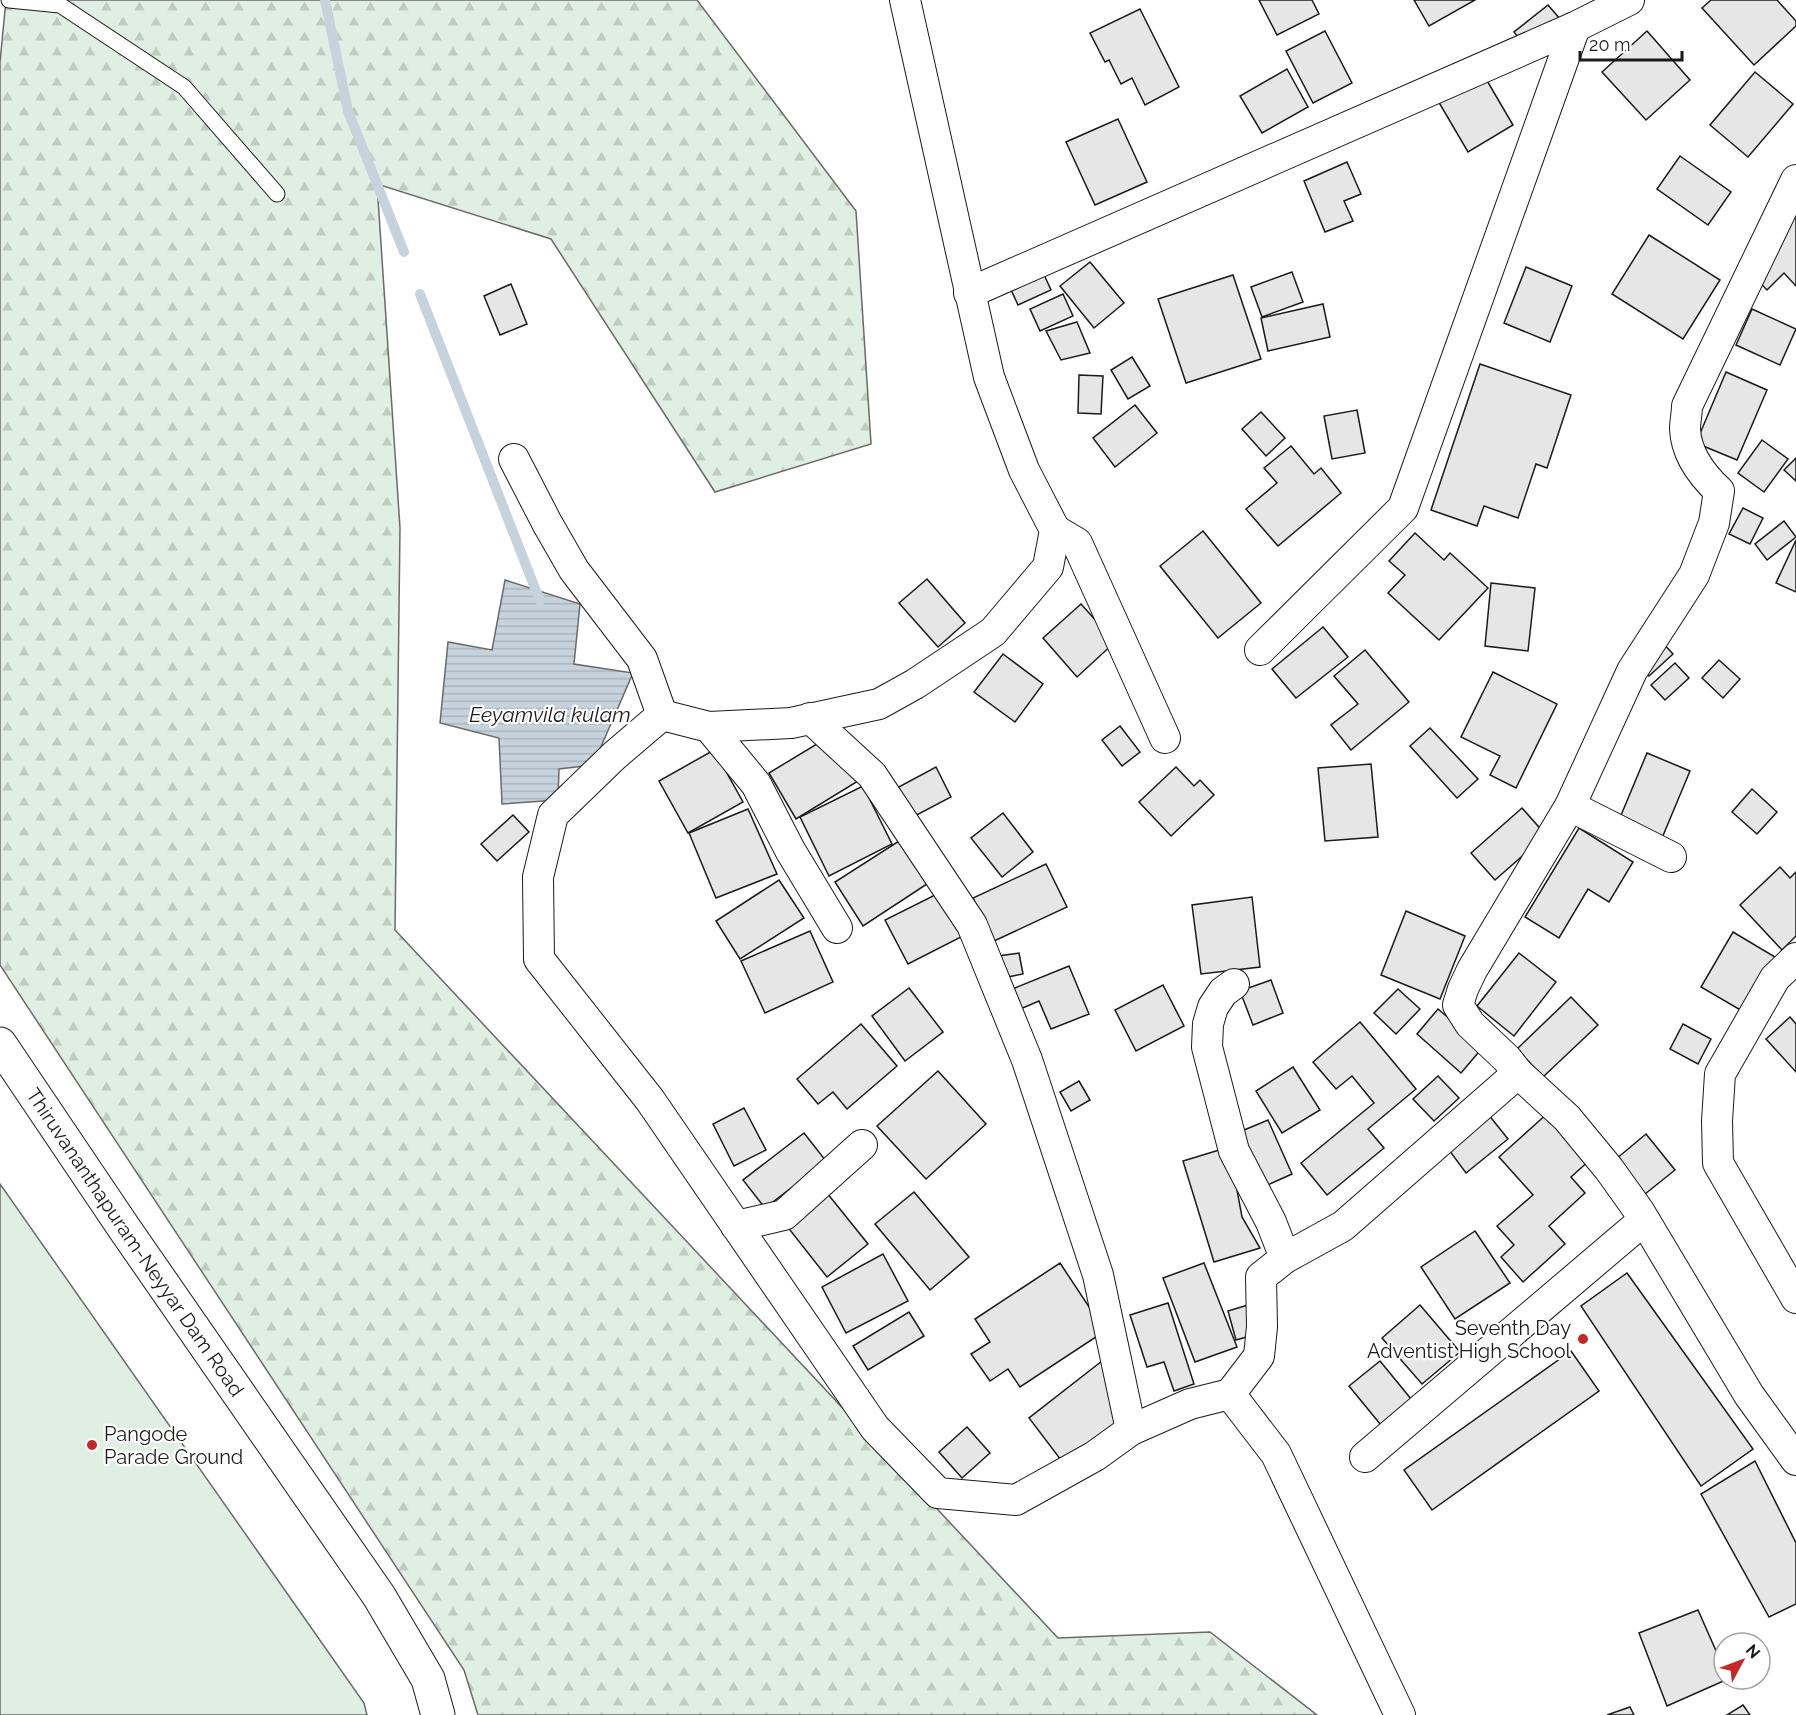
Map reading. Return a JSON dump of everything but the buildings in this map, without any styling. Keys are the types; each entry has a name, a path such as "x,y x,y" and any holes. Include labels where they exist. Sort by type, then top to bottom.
{"main road":[{"name":"Thiruvananthapuram-Neyyar Dam Road","path":"0,1044 124,1228 379,1596 428,1678 438,1715"}],"street":[{"path":"905,0 989,377 1024,470 1055,530 1077,543 1165,738"},
{"path":"969,293 1575,27 1629,0"},
{"path":"1260,650 1403,508 1575,27"},
{"path":"1796,180 1688,405 1685,429 1689,450 1708,481 1719,491 1714,523 1694,575 1632,671 1570,807 1472,970 1458,1005 1470,1024 1567,1118 1609,1169 1644,1220 1749,1395 1796,1460"},
{"path":"514,459 574,570 642,659 662,715"},
{"path":"662,715 709,727 791,723 879,704 915,684 993,632 1048,567 1055,530"},
{"path":"662,715 614,756 553,815 538,877 539,959 650,1100 875,1428 938,1493 1016,1500 1095,1456 1131,1430 1190,1404 1230,1394 1259,1356 1262,1327 1262,1277 1286,1257 1343,1226 1518,1073"},
{"path":"810,718 872,776 972,925 1027,1060 1098,1275 1131,1430"},
{"path":"709,727 756,784 790,850 837,928"},
{"path":"1570,807 1671,857"},
{"path":"1796,958 1775,978 1720,1074 1717,1121 1718,1163 1796,1298"},
{"path":"1234,984 1223,992 1213,1006 1208,1024 1207,1047 1234,1151 1271,1222 1286,1257"},
{"path":"736,1226 784,1215 862,1145"},
{"path":"1365,1457 1644,1220"},
{"path":"1230,1394 1276,1454 1400,1715"}],"lane":[{"path":"9,0 60,5 184,87 277,194"}],"green space":[{"path":"6,0 697,0 856,211 871,444 715,492 551,239 377,184 400,528 395,930 1058,1638 1210,1632 1317,1715 478,1715 464,1670 0,965 0,62"},
{"name":"Pangode Parade Ground","path":"0,1184 364,1703 367,1715 0,1715"}],"water":[{"name":"Eeyamvila kulam","path":"505,580 580,604 574,664 633,673 593,765 559,769 558,800 502,804 499,738 440,723 448,642 492,650"}],"waterway":[{"path":"325,0 348,111 404,252"},
{"path":"420,294 540,601"}],"place":[{"name":"Seventh Day Adventist High School","path":"1583,1339"},
{"name":"Pangode Parade Ground","path":"92,1445"}]}
